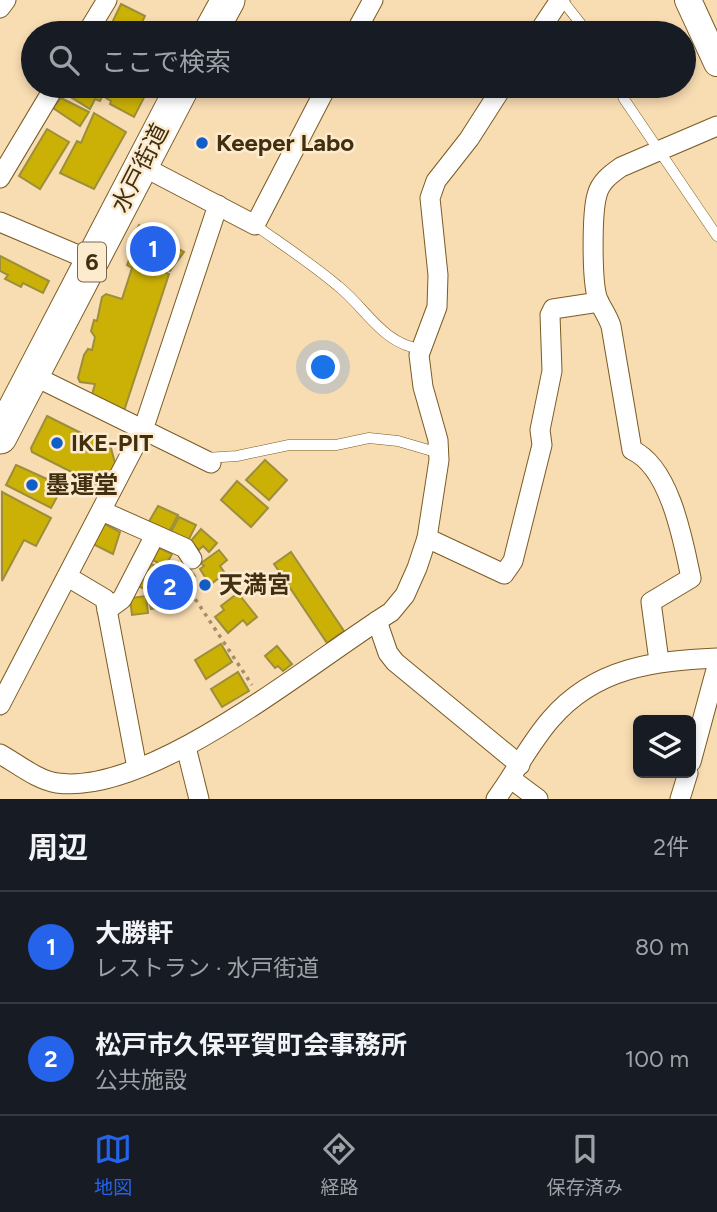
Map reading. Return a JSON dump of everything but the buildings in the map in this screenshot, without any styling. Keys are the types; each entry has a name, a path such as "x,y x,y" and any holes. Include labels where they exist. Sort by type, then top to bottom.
{"highway":[{"path":"217,21 228,0"},
{"name":"水戸街道","path":"0,437 177,98"}],"street":[{"path":"0,8 6,0"},
{"path":"94,21 107,0"},
{"path":"362,21 373,0"},
{"path":"546,21 561,0"},
{"path":"688,0 717,62"},
{"path":"0,178 48,98"},
{"path":"142,166 255,225 321,98"},
{"path":"0,754 55,782 88,784 137,768 186,747 261,699 391,612 405,595 427,538 439,453 420,374 419,355 437,307 438,275 430,198 436,181 469,139 495,98"},
{"path":"659,661 652,602 691,578 675,512 646,456 632,450 611,326 605,308 599,302 593,251 597,193 608,175 621,167 717,126"},
{"path":"0,705 143,430 218,205"},
{"path":"0,222 92,261"},
{"path":"427,538 504,574 513,561 542,446 540,430 552,372 550,314 553,309 599,302"},
{"path":"32,375 207,461"},
{"path":"102,511 185,548 192,559"},
{"path":"107,610 122,599 155,535"},
{"path":"68,577 105,599 137,768"},
{"path":"377,621 388,653 395,662 429,694 487,735 538,799"},
{"path":"496,799 551,718 595,684 636,665 717,657"},
{"path":"696,744 717,666"},
{"path":"186,747 199,799"},
{"path":"680,799 686,778"}],"lane":[{"path":"561,0 578,21"},
{"path":"626,98 659,152 717,236"},
{"path":"255,225 340,287 385,334 407,347 422,349"},
{"path":"207,461 289,445 336,445 369,438 398,441 439,453"}],"path":[{"path":"186,585 261,699"}],"place":[{"name":"Keeper Labo","path":"202,143"},
{"name":"大勝軒","path":"153,249"},
{"name":"IKE-PIT","path":"57,443"},
{"name":"墨運堂","path":"32,485"},
{"name":"天満宮","path":"205,585"},
{"name":"松戸市久保平賀町会事務所","path":"170,587"}]}
